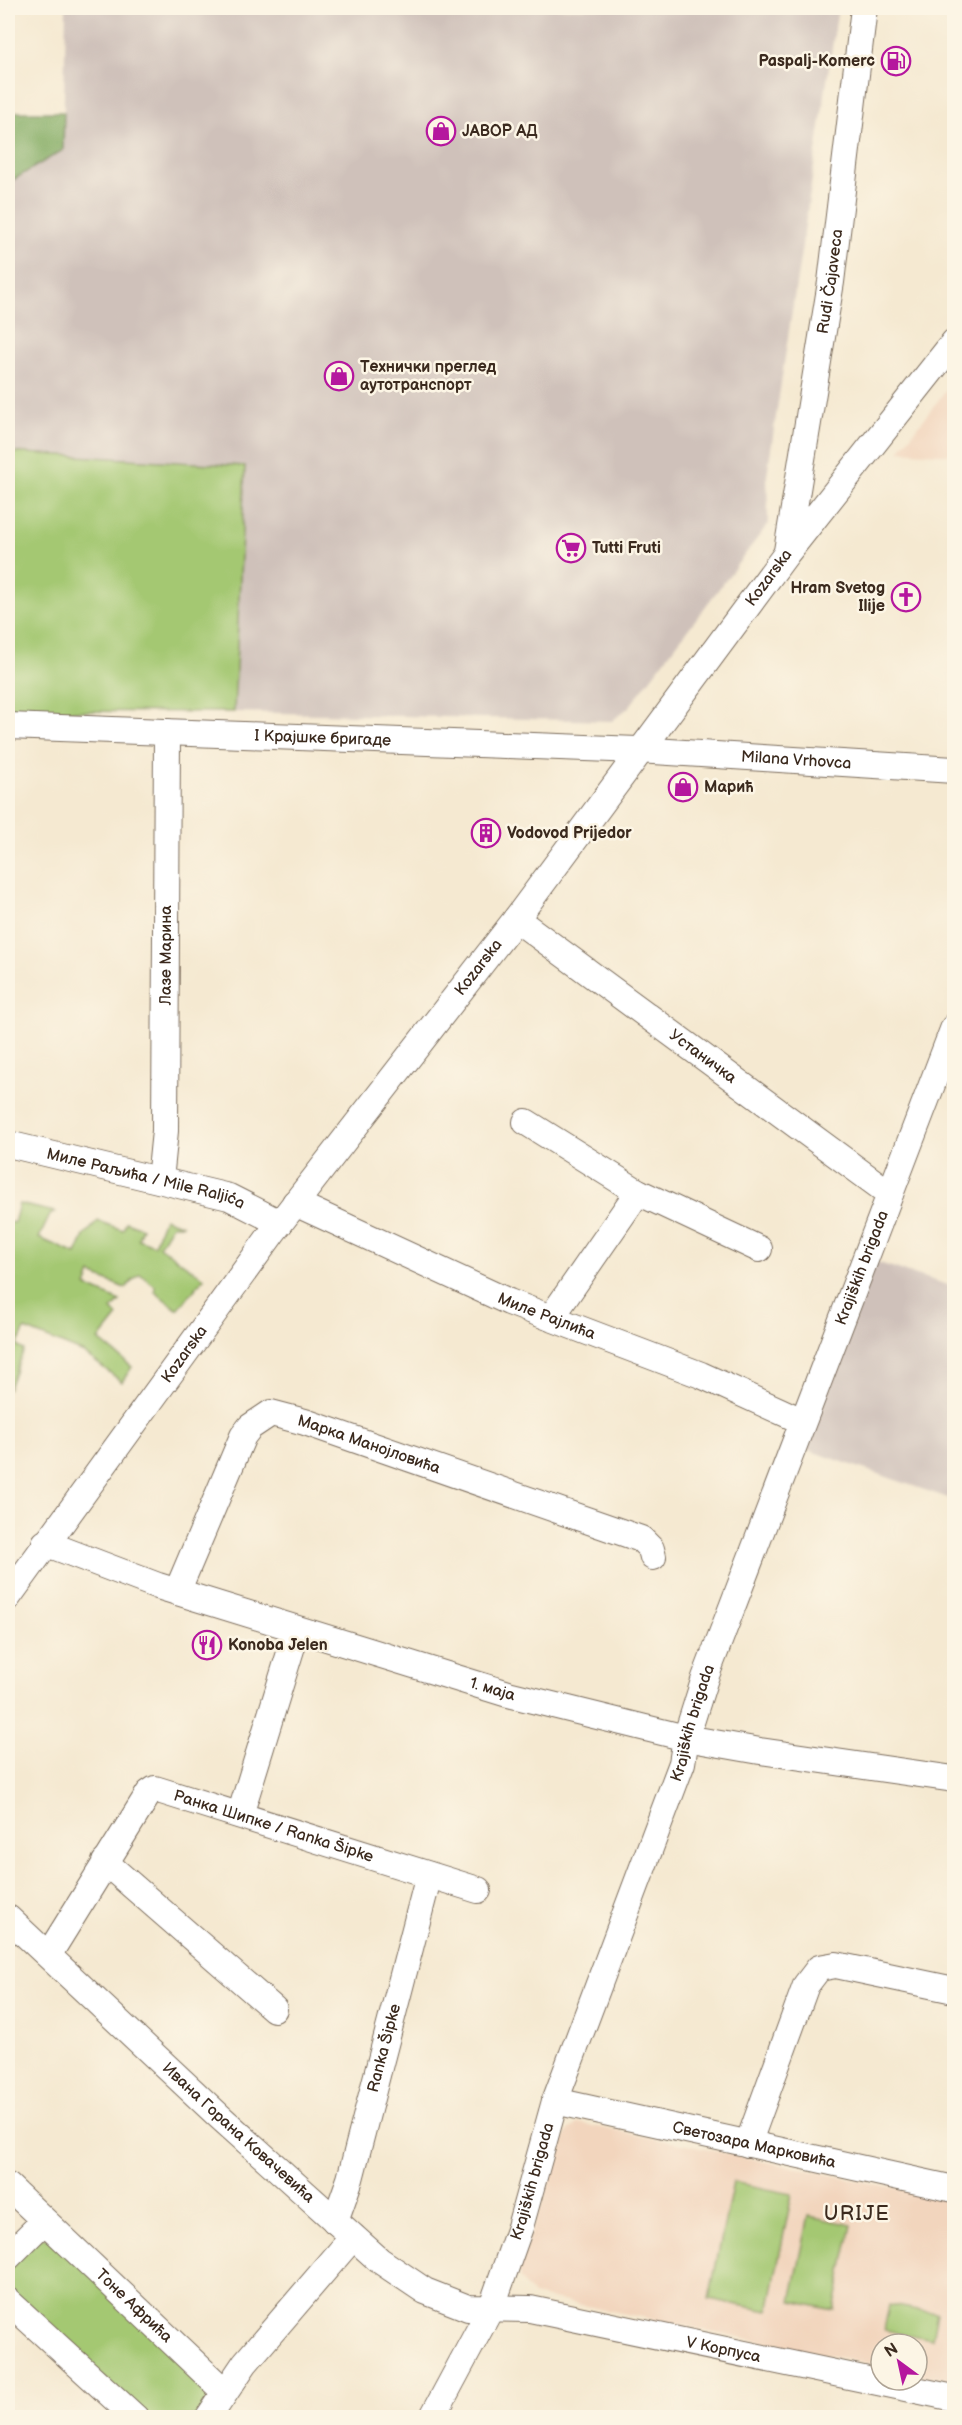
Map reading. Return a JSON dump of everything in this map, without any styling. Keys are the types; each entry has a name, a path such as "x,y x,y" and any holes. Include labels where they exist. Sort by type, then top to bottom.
{"street":[{"name":"Rudi Čajaveca","path":"787,553 831,282 864,8"},
{"name":"Kozarska","path":"8,1597 45,1543 287,1213 516,919 638,750 787,553 954,342"},
{"name":"I Крајшке бригаде","path":"8,726 638,750"},
{"name":"Лазе Марина","path":"160,1180 165,1131 166,732"},
{"name":"Milana Vrhovca","path":"638,750 954,770"},
{"name":"Устаничка","path":"516,919 890,1194"},
{"name":"Krajiških brigada","path":"432,2418 492,2306 520,2227 555,2101 682,1763 686,1738 802,1421 954,1027"},
{"path":"526,1122 638,1192 759,1249"},
{"name":"Миле Раљића / Mile Raljića","path":"8,1144 287,1213"},
{"path":"550,1318 638,1192"},
{"name":"Миле Рајлића","path":"287,1213 508,1302 701,1375 802,1421"},
{"name":"Марка Манојловића","path":"177,1592 243,1436 250,1427 271,1413 316,1426 642,1539 653,1557"},
{"name":"1. маја","path":"45,1543 177,1592 508,1694 686,1738 954,1779"},
{"path":"240,1815 297,1630"},
{"name":"Ранка Шипке / Ranka Šipke","path":"49,1954 149,1793 155,1789 478,1890"},
{"path":"105,1862 274,2009"},
{"name":"Ranka Šipke","path":"344,2229 350,2179 429,1875"},
{"name":"Ивана Горана Ковачевића","path":"8,1918 49,1954 220,2117 379,2260 425,2291 468,2308 492,2306"},
{"path":"748,2144 806,1985 819,1968 836,1965 954,1990"},
{"name":"Светозара Марковића","path":"555,2101 954,2189"},
{"name":"Тоне Афрића","path":"8,2186 225,2392"},
{"path":"8,2257 44,2221"},
{"path":"208,2418 245,2363 344,2229"},
{"path":"8,2301 136,2418"},
{"name":"V Корпуса","path":"492,2306 530,2309 954,2398"}],"shaded area":[{"path":"66,8 838,8 767,475 768,524 629,707 612,721 234,712 245,466 8,452 8,183 63,149"},
{"path":"954,380 954,455 899,451"},
{"path":"870,1260 954,1287 954,1500 805,1449"},
{"path":"578,2123 954,2200 954,2381 929,2376 929,2332 869,2332 869,2364 533,2295 520,2279 519,2267 567,2132"}],"green space":[{"path":"8,112 64,112 63,150 8,183"},
{"path":"8,452 245,466 234,712 8,711"},
{"path":"19,1204 55,1212 50,1215 39,1238 76,1254 84,1236 98,1221 123,1230 126,1222 142,1228 138,1239 154,1245 164,1218 183,1225 172,1225 159,1246 204,1278 178,1310 155,1292 155,1286 140,1274 125,1288 91,1274 86,1286 120,1301 112,1309 118,1316 99,1340 132,1367 122,1382 84,1353 25,1329 17,1346 24,1350 8,1390 8,1222 14,1223"},
{"path":"733,2182 792,2194 768,2311 709,2299"},
{"path":"809,2216 852,2225 834,2310 791,2301"},
{"path":"33,2237 52,2239 209,2386 212,2403 202,2417 146,2417 8,2293 8,2262"},
{"path":"889,2305 937,2313 932,2339 929,2338 929,2332 884,2330"}],"place":[{"name":"Paspalj-Komerc","path":"896,61"},
{"name":"ЈАВОР АД","path":"441,131"},
{"name":"Технички преглед аутотранспорт","path":"339,376"},
{"name":"Tutti Fruti","path":"571,548"},
{"name":"Hram Svetog Ilije","path":"906,597"},
{"name":"Марић","path":"683,787"},
{"name":"Vodovod Prijedor","path":"486,833"},
{"name":"Konoba Jelen","path":"207,1645"}],"district":[{"name":"URIJE","path":"857,2214"}]}
